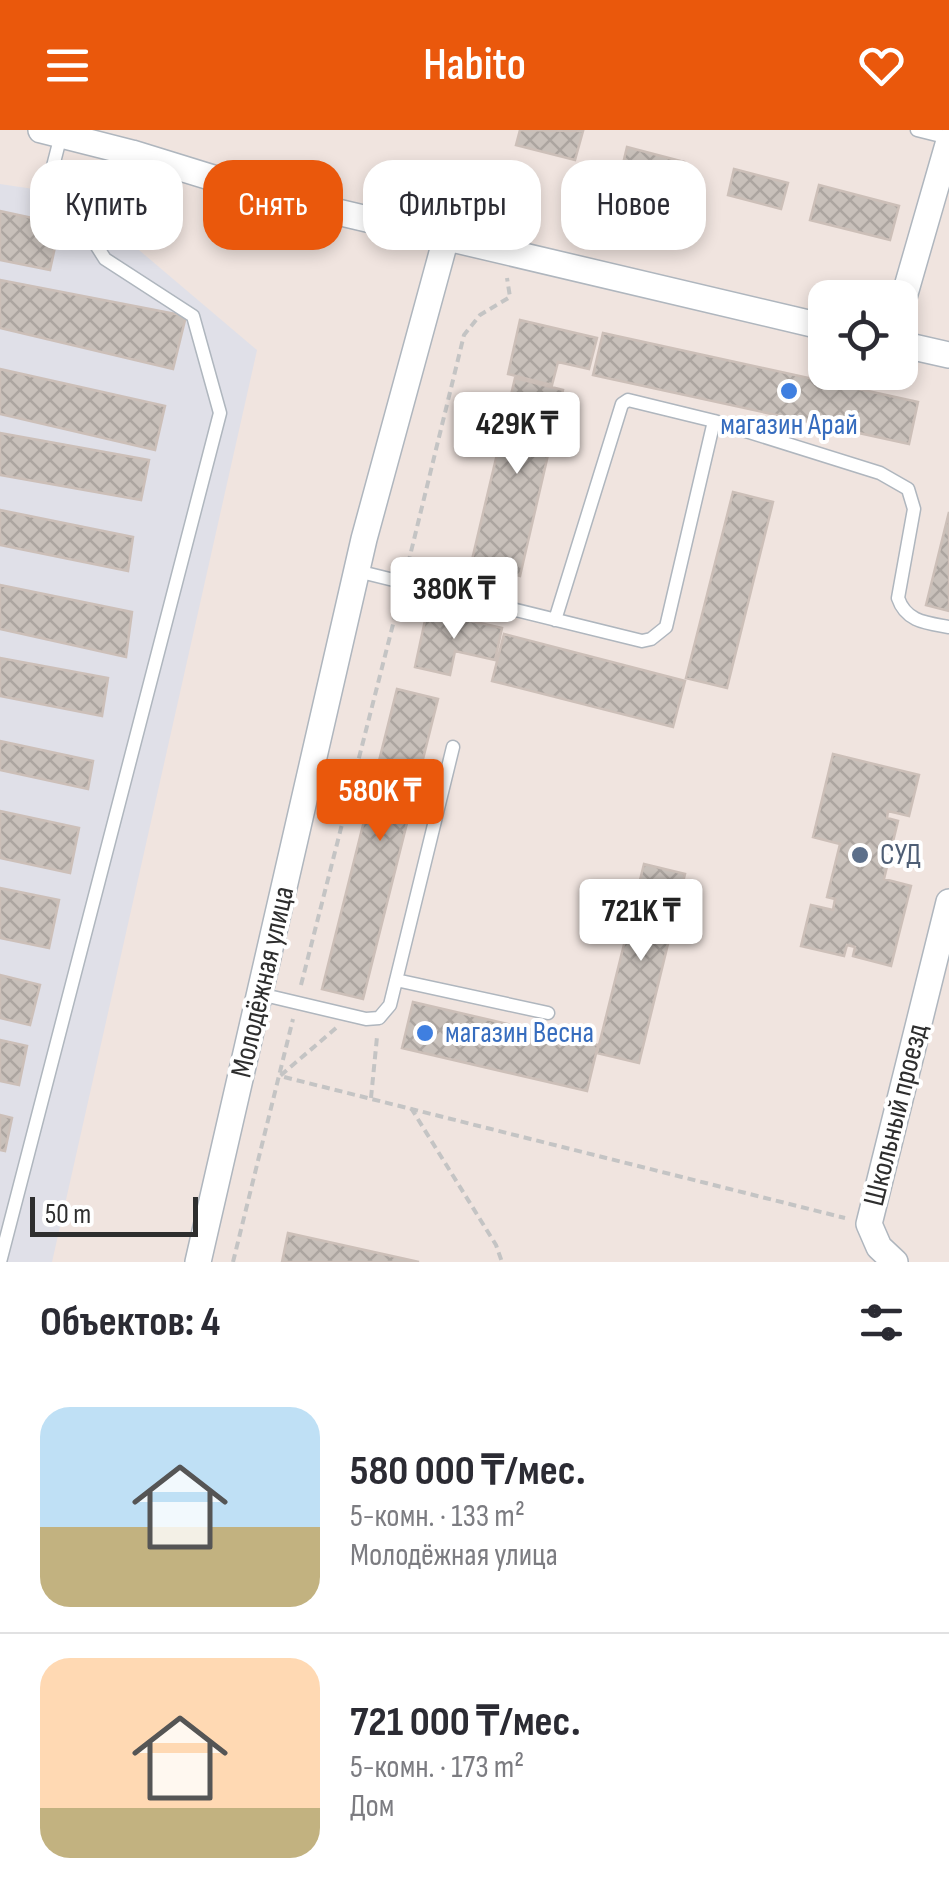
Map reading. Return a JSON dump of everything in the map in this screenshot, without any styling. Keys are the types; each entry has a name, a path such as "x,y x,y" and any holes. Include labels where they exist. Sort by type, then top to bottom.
{"street":[{"path":"51,132 134,141 278,198 363,218"},
{"path":"909,280 949,139"},
{"name":"Молодёжная улица","path":"198,1262 356,571 443,250"},
{"path":"498,250 808,323"},
{"path":"918,348 949,356"},
{"name":"Школьный проезд","path":"895,1262 879,1247 869,1224 949,902"}],"lane":[{"path":"916,130 949,139"},
{"path":"1,1256 220,413 193,316 105,259 51,174 51,132"},
{"path":"555,620 624,400 714,421 880,473 908,489 914,509 898,598 902,610 917,621 949,627"},
{"path":"356,571 642,641 651,639 666,628 714,421"},
{"path":"260,994 380,1018 390,1005 453,747"},
{"path":"396,980 548,1013"}],"path":[{"path":"233,1262 464,336 480,316 510,297 507,252"},
{"path":"280,1076 350,1015"},
{"path":"371,1099 380,1018"},
{"path":"280,1076 869,1224"},
{"path":"411,1108 496,1245 502,1262"}],"shaded area":[{"path":"0,184 30,188 30,250 139,250 257,350 52,1262 0,1262"}],"building":[{"path":"520,130 583,131 575,160 516,145"},
{"path":"627,147 676,160 624,160"},
{"path":"734,169 788,183 781,209 728,195"},
{"path":"819,185 899,206 890,240 810,220"},
{"path":"0,211 30,218 30,250 54,250 50,270 0,260"},
{"path":"0,280 186,316 173,369 0,328"},
{"path":"520,320 597,338 589,369 558,362 552,385 508,374"},
{"path":"603,333 808,378 808,390 863,390 918,402 909,444 593,375"},
{"path":"0,369 165,406 155,450 0,414"},
{"path":"515,378 563,390 520,576 471,564"},
{"path":"0,433 149,460 141,500 0,475"},
{"path":"733,492 773,502 727,688 686,678"},
{"path":"0,510 133,537 128,571 0,545"},
{"path":"949,512 949,611 926,605"},
{"path":"0,585 132,612 126,657 0,629"},
{"path":"427,611 502,628 495,660 455,651 450,675 415,667"},
{"path":"504,634 685,681 673,727 492,681"},
{"path":"0,658 108,678 102,716 0,696"},
{"path":"397,689 438,699 363,999 322,989"},
{"path":"0,741 93,761 88,789 0,770"},
{"path":"833,754 919,775 909,816 888,811 887,818 898,821 884,879 911,886 891,966 853,956 855,947 847,945 844,956 801,946 811,905 833,910 835,899 827,897 840,844 813,837"},
{"path":"0,811 79,828 70,873 0,858"},
{"path":"644,864 685,874 639,1063 597,1053"},
{"path":"0,888 59,900 49,948 0,938"},
{"path":"0,975 40,985 30,1025 0,1018"},
{"path":"413,1002 598,1045 587,1091 402,1048"},
{"path":"0,1040 27,1046 19,1085 0,1081"},
{"path":"0,1115 12,1118 5,1151 0,1150"},
{"path":"288,1233 419,1262 282,1262"}],"place":[{"name":"магазин Арай","path":"789,391"},
{"name":"СУД","path":"860,855"},
{"name":"магазин Весна","path":"425,1033"}]}
